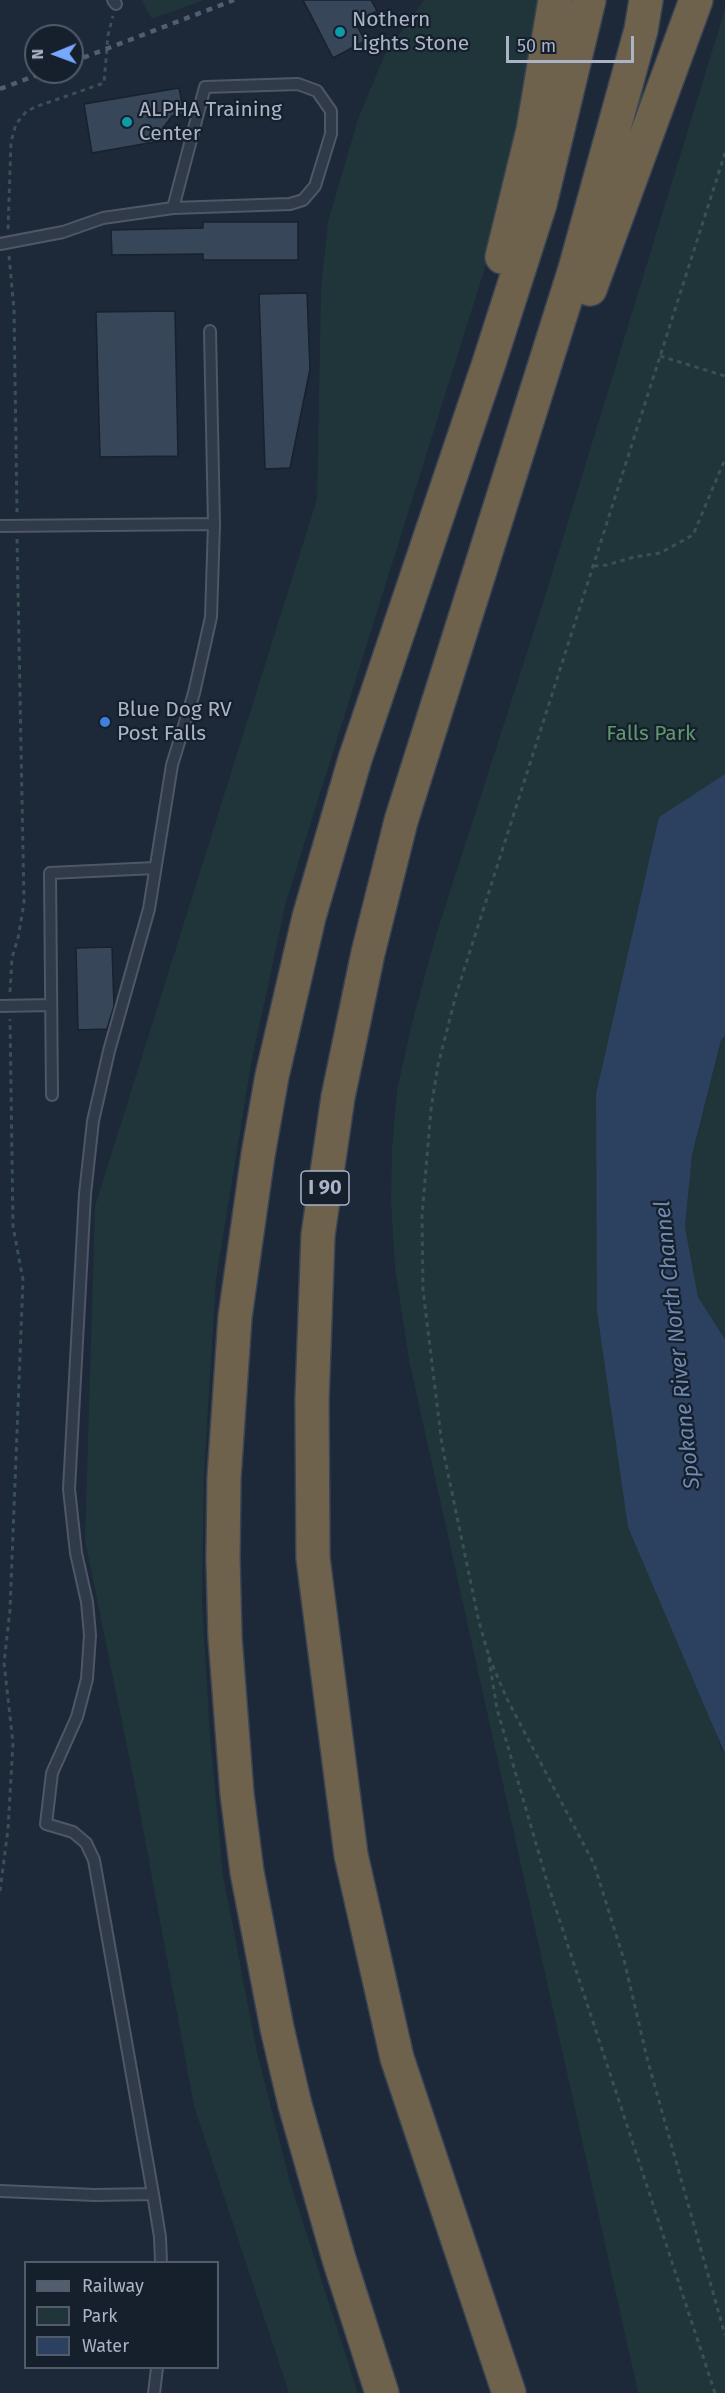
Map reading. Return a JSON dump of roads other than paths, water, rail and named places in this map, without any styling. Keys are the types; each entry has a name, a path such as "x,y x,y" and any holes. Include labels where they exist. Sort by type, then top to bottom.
{"highway":[{"path":"382,2393 339,2259 295,2105 277,2028 247,1872 237,1794 225,1637 223,1569 224,1478 235,1317 258,1155 272,1076 309,917 408,572 493,291 533,130 555,0"},
{"path":"355,759 489,363 540,204 590,0"},
{"name":"I 90","path":"509,2393 397,2058 351,1855 313,1558 312,1400 318,1235 338,1097 368,953 400,821 575,269 641,30 646,0"},
{"path":"485,553 539,425 696,0"}],"lane":[{"path":"4,243 63,232 103,218 173,208 290,204 303,201 315,186 331,134 331,111 317,91 298,84 205,87 173,208"},
{"path":"161,2261 160,2237 153,2194 94,1860 86,1843 74,1832 46,1824 52,1773 77,1717 88,1668 90,1635 87,1602 76,1553 69,1489 85,1206 92,1131 109,1051 149,909 172,765 194,693 211,617 214,524 210,331"},
{"path":"0,526 214,524"},
{"path":"52,1095 50,873 155,868"},
{"path":"5,1006 51,1005"},
{"path":"0,2191 94,2195 153,2194"},
{"path":"154,2393 157,2369"}],"water":[{"name":"Spokane River North Channel","path":"725,774 725,1036 721,1040 692,1155 685,1227 698,1297 725,1339 725,1754 628,1527 597,1311 596,1094 659,817"}],"railway":[{"path":"84,57 234,0"},
{"path":"0,89 24,80"}],"place":[{"name":"Nothern Lights Stone","path":"340,32"},
{"name":"ALPHA Training Center","path":"127,122"},
{"name":"Blue Dog RV Post Falls","path":"105,722"}],"park label":[{"name":"Falls Park","path":"651,734"}]}
